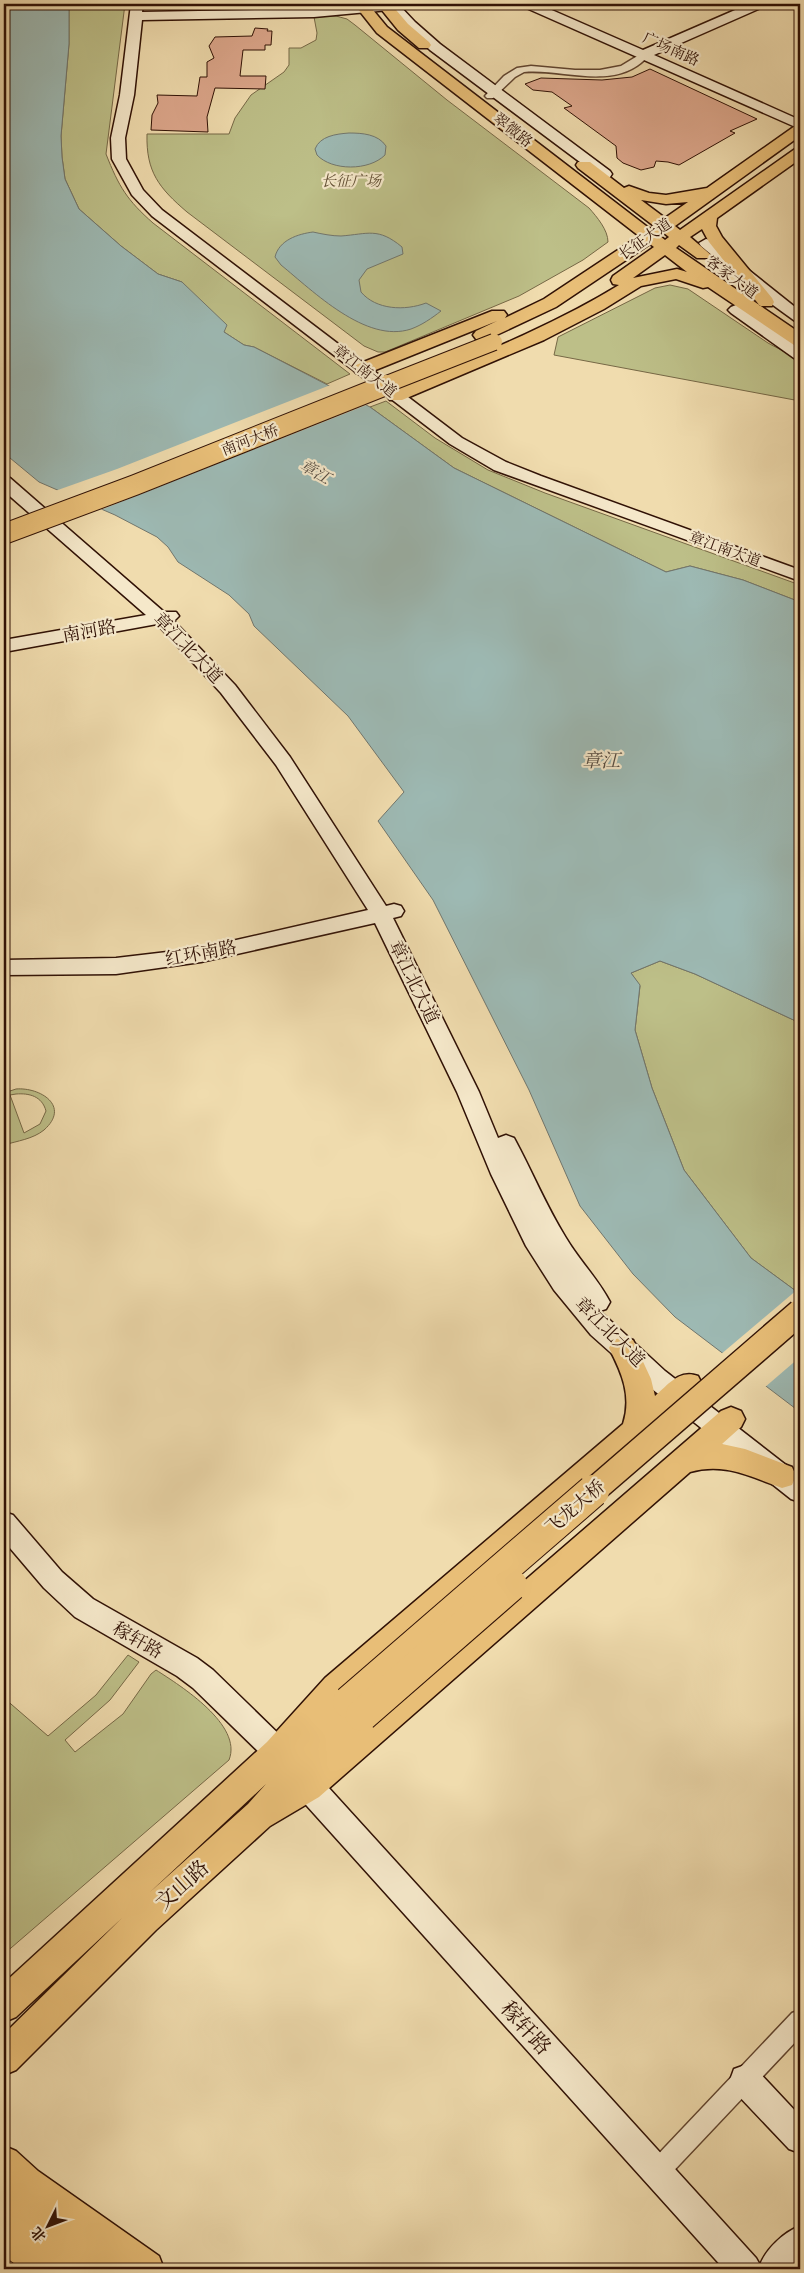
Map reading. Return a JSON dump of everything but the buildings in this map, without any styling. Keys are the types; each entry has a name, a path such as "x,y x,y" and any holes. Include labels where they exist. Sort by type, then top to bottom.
{"highway":[{"path":"4,2192 101,2269"},
{"path":"4,2232 54,2269"}],"main road":[{"name":"广场南路","path":"528,4 800,127"},
{"path":"644,55 759,4"},
{"name":"翠微路","path":"140,10 268,15 358,9 387,5 416,38 602,175 664,225"},
{"name":"翠微路","path":"358,9 410,53 666,248"},
{"name":"章江南大道","path":"140,10 118,138 119,159 137,192 157,213 362,369 464,438 506,462 547,479 800,568"},
{"name":"章江南大道","path":"140,10 125,137 126,158 145,191 164,211 401,394 456,441 500,466 800,576"},
{"name":"长征大道","path":"488,339 540,309 622,256 800,127"},
{"name":"长征大道","path":"488,339 617,288 666,248 800,152"},
{"path":"602,175 641,196 658,200 684,198 720,186"},
{"path":"582,184 614,232 622,256"},
{"path":"708,218 710,233 766,302"},
{"name":"客家大道","path":"664,225 800,326"},
{"path":"706,243 800,318"},
{"name":"客家大道","path":"666,248 742,308 800,341"},
{"path":"401,394 525,342 592,308 617,288 636,282 677,274 696,279 742,308 800,355"},
{"path":"362,369 474,325 530,299 566,291"},
{"path":"554,314 592,308"},
{"name":"南河大桥","path":"4,520 125,477 488,339"},
{"name":"南河大桥","path":"4,534 135,485 488,339"},
{"name":"章江北大道","path":"4,471 167,617 228,689 282,761 388,913 482,1090 516,1168 567,1261 608,1313 643,1346 682,1389"},
{"name":"章江北大道","path":"4,482 167,617"},
{"name":"南河路","path":"4,646 167,617"},
{"name":"章江北大道","path":"388,913 502,1174 534,1239 562,1283 600,1328 622,1348 682,1389 794,1480"},
{"name":"红环南路","path":"4,968 116,966 201,955 388,913"},
{"name":"飞龙大桥","path":"355,1708 800,1312"},
{"name":"飞龙大桥","path":"355,1708 800,1334"},
{"path":"622,1348 640,1381 642,1391 640,1417 634,1431"},
{"path":"278,1752 336,1688 682,1389"},
{"path":"259,1815 308,1786 726,1424"},
{"path":"681,1463 699,1456 733,1457 794,1480"},
{"name":"稼轩路","path":"4,1523 53,1580 84,1608 187,1667 203,1679 278,1752"},
{"name":"文山路","path":"4,2005 278,1752 333,1715 355,1708"},
{"name":"文山路","path":"4,2058 144,1919 259,1815 355,1708"},
{"name":"稼轩路","path":"308,1786 745,2269"},
{"path":"745,2080 800,2138"},
{"path":"4,2163 26,2183 146,2269"},
{"path":"774,2269 800,2242"},
{"path":"4,2254 24,2269"}],"street":[{"path":"493,94 507,79 520,70 586,74 607,72 631,66 644,55"},
{"path":"657,2172 800,2021"}],"green space":[{"path":"69,4 125,4 106,154 115,175 130,200 153,223 350,374 327,384 254,347 244,345 224,332 182,282 158,274 121,246 79,209 65,179 62,157 61,136 69,44"},
{"name":"长征广场","path":"336,16 347,19 355,25 447,100 589,208 604,228 608,242 583,260 519,296 385,352 378,352 364,346 187,212 169,195 156,178 149,159 147,134 229,134 235,118 251,95 284,72 289,65 289,48 301,48 316,40 317,33 314,17"},
{"path":"670,285 688,289 768,343 800,360 800,401 554,355 558,337 655,288"},
{"path":"386,401 435,438 488,470 545,493 800,585 800,602 743,580 690,566 666,572 454,468 370,407"},
{"path":"660,961 695,974 800,1023 800,1294 751,1258 684,1170 652,1088 635,1030 640,986 631,973"},
{"path":"16,1089 25,1089 43,1095 53,1106 52,1121 35,1136 4,1145 4,1093","holes":["10,1095 34,1096 41,1102 46,1111 40,1124 24,1133"]},
{"path":"128,1655 139,1662 110,1700 65,1740 75,1752 123,1714 151,1674 156,1670 194,1696 219,1720 227,1733 231,1747 229,1760 4,1954 4,1698 48,1736 96,1695"}],"water":[{"name":"章江","path":"4,4 69,4 69,44 61,136 62,157 65,179 79,209 121,246 158,274 182,282 227,325 224,332 244,345 254,347 370,407 454,468 666,572 690,566 743,580 800,602 800,1023 695,974 660,961 631,973 640,985 635,1030 652,1088 684,1170 751,1258 800,1294 800,1412 675,1317 633,1274 580,1206 529,1090 433,900 378,821 404,792 348,716 254,626 249,614 229,595 178,562 168,547 157,537 115,515 39,482 4,453"},
{"path":"349,133 364,134 379,139 386,146 385,155 370,164 351,167 332,164 317,155 315,149 325,138"},
{"path":"313,232 341,236 373,233 394,241 402,247 403,254 367,269 359,280 361,292 367,298 383,306 400,308 426,303 441,311 411,329 394,332 376,329 341,312 308,288 281,265 275,257 277,251 285,242 295,236"}],"pier":[{"path":"333,384 369,404 98,511 55,491 117,469"},
{"path":"798,1289 800,1291 800,1357 764,1388 720,1355"}]}
